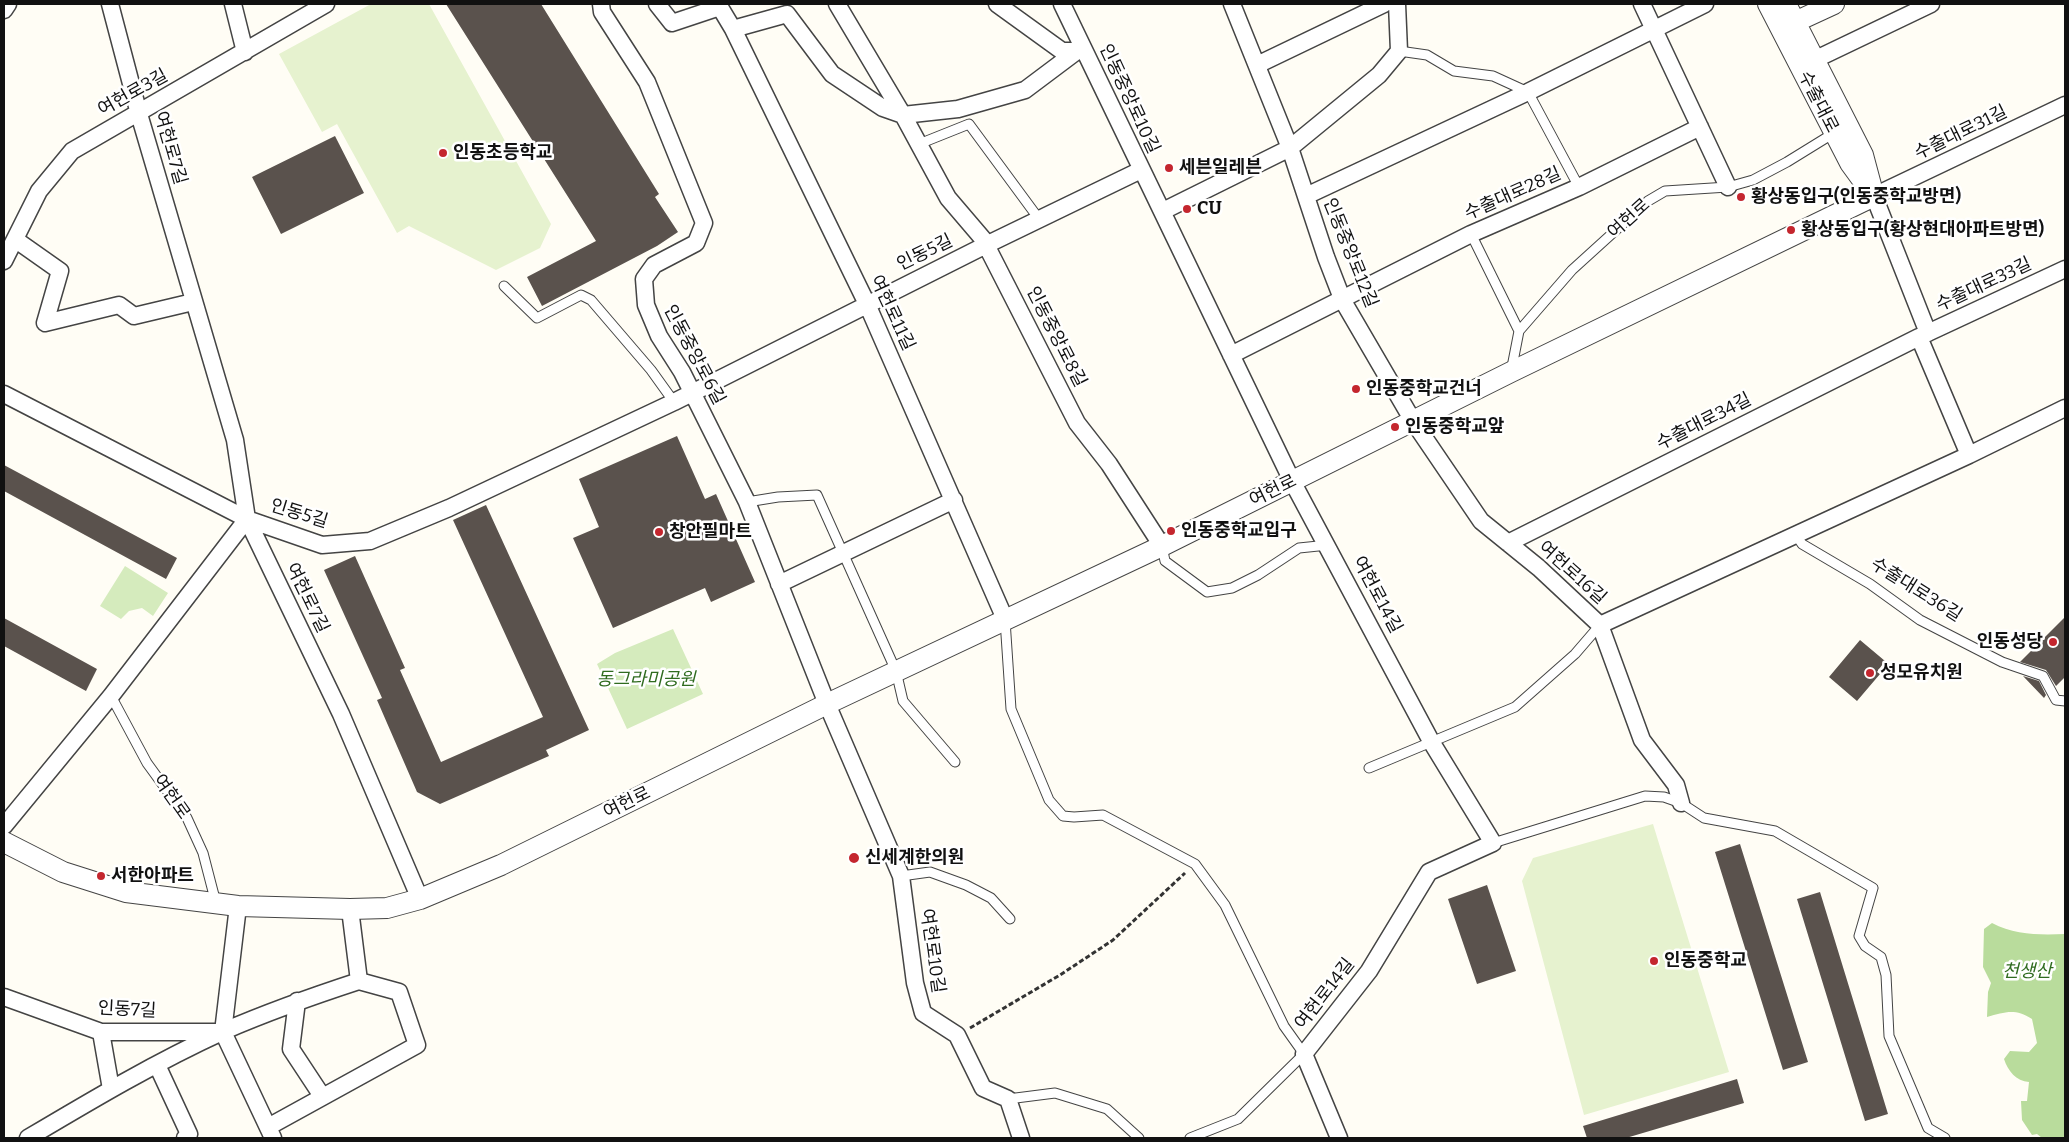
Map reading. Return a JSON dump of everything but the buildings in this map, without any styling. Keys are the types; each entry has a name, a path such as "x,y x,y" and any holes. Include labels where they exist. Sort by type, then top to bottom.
{"street":[{"path":"4,10 8,4"},
{"name":"여헌로7길","path":"110,4 139,114 235,440 247,519 341,714 420,899"},
{"path":"232,4 245,52"},
{"name":"여헌로3길","path":"4,261 39,191 72,151 139,114 326,4"},
{"path":"602,8 617,4"},
{"name":"여헌로11길","path":"657,4 672,23 719,5 733,28 866,304 1005,619"},
{"name":"인동중앙로8길","path":"837,4 903,115 948,198 986,245 1077,423 1109,464 1162,546"},
{"path":"998,4 1062,51 1081,51"},
{"name":"인동중앙로10길","path":"1062,4 1081,51 1163,211 1292,481"},
{"name":"인동중앙로12길","path":"1232,4 1290,148 1343,300 1413,420"},
{"path":"1257,65 1384,4"},
{"path":"1163,211 1290,148 1379,75 1399,51 1397,4"},
{"path":"1642,4 1728,187"},
{"path":"1306,196 1528,92 1705,4"},
{"name":"수출대로","path":"1768,4 1850,163 1874,196"},
{"name":"수출대로","path":"1786,4 1863,155 1874,196 1969,455"},
{"path":"1795,22 1834,4"},
{"path":"1814,60 1932,4"},
{"name":"인동중앙로6길","path":"602,8 647,82 704,223 696,243 654,265 644,279 646,305 659,336 692,392 747,502 827,704"},
{"path":"733,28 787,14 832,74 883,108 903,115 958,110 1025,90 1081,51"},
{"name":"수출대로31길","path":"1874,196 2065,105"},
{"name":"수출대로28길","path":"1343,300 1471,234 1579,187 1700,127"},
{"name":"인동5길","path":"4,394 247,519 322,545 370,541 448,508 674,402 866,304 1141,170"},
{"name":"여헌로","path":"4,842 63,872 126,892 238,906 350,909 387,908 420,899 501,866 827,704 1162,546 1413,420 1874,196"},
{"path":"16,240 60,271 45,322 118,306 134,316 193,302"},
{"name":"수출대로33길","path":"1924,335 2065,269"},
{"path":"1231,355 1343,300"},
{"name":"수출대로34길","path":"1508,542 1924,335"},
{"path":"1600,625 1796,536 2065,408"},
{"name":"여헌로16길","path":"1413,420 1481,521 1539,568 1600,625 1642,740 1676,785 1681,803"},
{"name":"여헌로14길","path":"1292,481 1328,545 1432,743 1493,843 1429,872 1369,971 1304,1054"},
{"path":"779,584 954,500"},
{"path":"4,826 111,696 247,519"},
{"name":"여헌로10길","path":"827,704 901,876 918,1001 923,1014 957,1035"},
{"path":"28,1138 111,1089 223,1032 297,1001 359,981 399,992 417,1045 322,1096 270,1133 223,1032 238,906"},
{"path":"350,909 359,981"},
{"name":"인동7길","path":"4,997 101,1032 223,1032"},
{"path":"297,1001 291,1049 322,1096"},
{"path":"101,1032 111,1089"},
{"path":"957,1035 983,1088 1008,1099 1021,1138"},
{"path":"1304,1054 1339,1138"},
{"path":"157,1065 188,1134 185,1138"}],"lane":[{"path":"1399,51 1427,55 1454,71 1493,76 1528,92 1579,187"},
{"path":"919,144 969,124 1039,219"},
{"name":"여헌로","path":"1519,330 1572,270 1658,193 1728,187 1753,180 1834,133"},
{"path":"1471,234 1519,330 1511,372"},
{"path":"504,286 537,318 581,295 591,300 651,370 674,402"},
{"path":"747,502 817,494 896,672 903,701 955,762"},
{"name":"수출대로36길","path":"1796,536 1802,544 1870,584 1920,620 2002,662 2042,676 2056,700 2065,702"},
{"path":"1162,546 1165,561 1207,592 1232,588 1258,575 1299,548 1328,545"},
{"name":"여헌로14길","path":"1005,619 1011,708 1049,800 1063,816 1103,815 1195,864 1224,905 1284,1026 1304,1054"},
{"path":"1369,768 1515,707 1575,654 1600,625"},
{"name":"여헌로","path":"111,696 147,763 187,818 203,853 216,904"},
{"path":"1493,843 1645,796 1664,797 1681,803 1704,818 1775,831 1873,888 1859,936 1865,946 1881,957 1886,975 1889,1036 1928,1128 1945,1138"},
{"path":"901,876 930,872 966,886 991,898 1010,919"},
{"path":"1190,1138 1238,1119 1304,1054"},
{"path":"1008,1099 1055,1093 1107,1109 1139,1138"}],"path":[{"path":"957,1035 1060,975 1113,940 1195,864"}],"green space":[{"path":"371,4 429,4 551,224 540,248 496,270 409,226 397,233 337,124 322,132 279,54"},
{"path":"125,566 168,593 153,616 142,608 129,611 121,619 100,606"},
{"name":"동그라미공원","path":"673,629 703,694 627,729 597,664 615,653"},
{"path":"1653,824 1729,1072 1584,1115 1522,881 1533,858"},
{"name":"천생산","path":"1992,923 2018,932 2065,934 2065,1138 2042,1138 2037,1134 2032,1135 2022,1120 2021,1101 2027,1101 2029,1082 2020,1080 2013,1075 2004,1059 2010,1051 2029,1052 2037,1043 2032,1019 2015,1012 1987,1017 1988,992 1991,983 1983,967 1984,929"}],"place":[{"name":"인동초등학교","path":"443,153"},
{"name":"세븐일레븐","path":"1169,168"},
{"name":"황상동입구(인동중학교방면)","path":"1741,197"},
{"name":"CU","path":"1187,209"},
{"name":"황상동입구(황상현대아파트방면)","path":"1791,230"},
{"name":"인동중학교건너","path":"1356,389"},
{"name":"인동중학교앞","path":"1395,427"},
{"name":"인동중학교입구","path":"1171,531"},
{"name":"창안필마트","path":"659,532"},
{"name":"인동성당","path":"2053,642"},
{"name":"성모유치원","path":"1870,673"},
{"name":"신세계한의원","path":"854,858"},
{"name":"서한아파트","path":"101,876"},
{"name":"인동중학교","path":"1654,961"}]}
